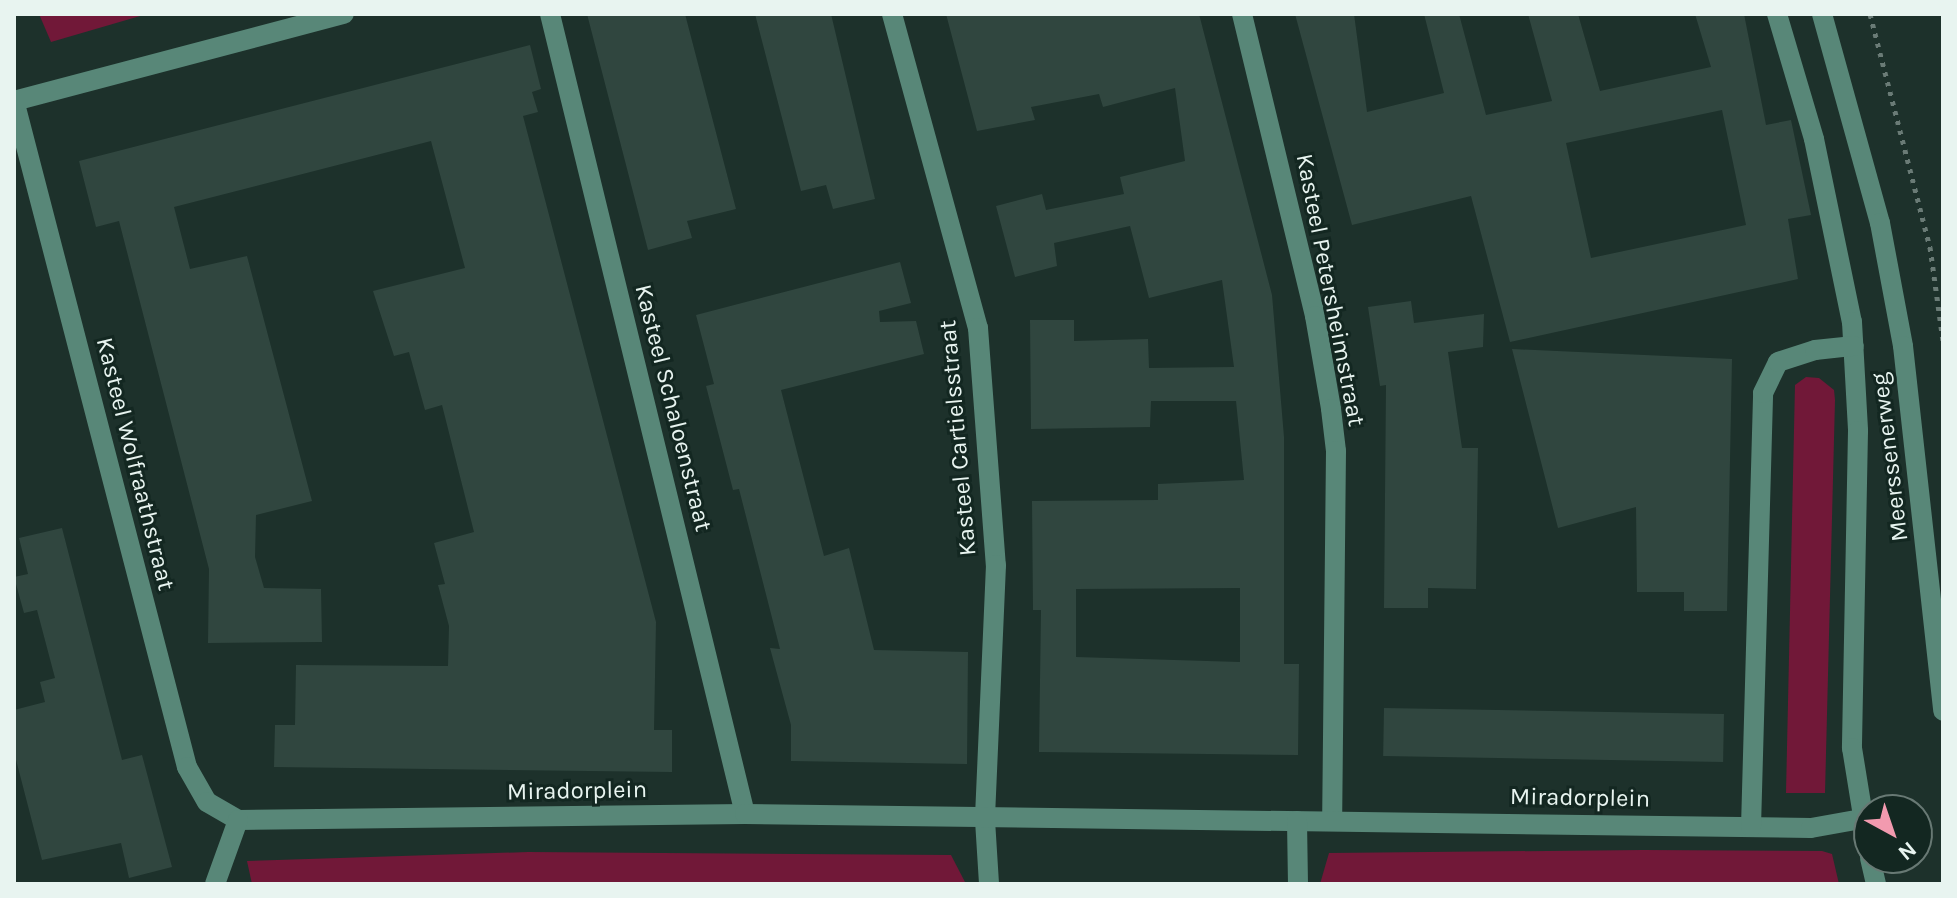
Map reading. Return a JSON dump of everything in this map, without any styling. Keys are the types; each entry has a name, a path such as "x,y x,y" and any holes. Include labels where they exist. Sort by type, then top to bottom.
{"street":[{"path":"14,101 344,14"},
{"name":"Kasteel Schaloenstraat","path":"550,14 745,814"},
{"name":"Kasteel Cartielsstraat","path":"892,14 978,328 996,565 985,820"},
{"name":"Kasteel Petersheimstraat","path":"1242,14 1315,316 1336,451 1332,820"},
{"name":"Meerssenerweg","path":"1777,14 1817,154 1849,297 1858,431 1852,748 1858,794"},
{"name":"Meerssenerweg","path":"1822,14 1880,223 1903,346 1943,711"},
{"name":"Kasteel Wolfraathstraat","path":"14,101 178,737 197,790 238,820"},
{"name":"Meerssenerweg","path":"1751,827 1763,393 1778,362 1805,352 1854,346"},
{"name":"Miradorplein","path":"238,820 745,814 985,820 1332,820 1811,828 1853,820"},
{"path":"215,884 238,820"},
{"path":"985,820 989,884"},
{"path":"1297,821 1298,884"}],"path":[{"path":"1870,14 1930,247 1943,341"}],"shaded area":[{"path":"39,14 147,14 51,42"},
{"path":"1806,377 1819,378 1834,390 1835,400 1825,793 1786,793 1795,385"},
{"path":"1822,851 1832,854 1839,884 1320,884 1329,853"},
{"path":"528,852 951,855 966,884 252,884 247,861"}],"building":[{"path":"587,14 685,14 736,209 687,221 692,238 648,250"},
{"path":"755,14 831,14 875,199 833,209 826,185 801,191"},
{"path":"946,14 1199,14 1272,295 1284,437 1284,664 1299,664 1298,755 1039,752 1041,610 1033,610 1032,501 1158,500 1158,484 1244,480 1236,401 1151,401 1150,427 1031,429 1030,320 1074,320 1074,341 1148,339 1149,368 1234,367 1222,280 1149,298 1130,226 1054,243 1057,266 1015,277 996,206 1042,194 1046,210 1124,194 1120,177 1185,161 1175,88 1103,107 1099,94 1031,107 1035,120 977,131","holes":["1240,588 1240,662 1076,657 1076,589"]},
{"path":"1295,14 1354,14 1367,112 1444,93 1424,14 1459,14 1486,115 1552,101 1528,14 1578,14 1600,91 1711,67 1695,14 1744,14 1766,125 1791,120 1811,215 1788,219 1798,279 1510,342 1471,196 1352,225","holes":["1722,110 1746,225 1591,258 1566,143"]},
{"path":"530,45 541,89 532,92 538,112 523,116 656,622 654,730 672,730 672,772 274,767 275,725 295,725 296,665 448,666 449,626 438,585 445,584 434,543 474,532 442,405 425,410 409,352 394,356 373,291 465,268 431,141 174,207 190,269 247,256 312,501 256,515 255,557 264,588 321,589 322,642 208,643 209,569 119,221 96,227 79,161"},
{"path":"900,262 911,303 879,311 880,322 916,321 924,354 781,390 824,556 849,548 874,650 968,652 967,764 791,761 791,725 770,648 780,649 739,489 733,490 706,386 714,384 696,315"},
{"path":"1411,301 1414,323 1484,314 1483,347 1448,352 1462,448 1478,448 1476,589 1428,588 1428,608 1384,608 1386,385 1380,386 1368,307"},
{"path":"1512,349 1732,359 1727,611 1684,611 1684,592 1637,592 1636,507 1558,528"},
{"path":"62,528 122,760 142,755 172,867 129,878 121,843 42,860 14,752 14,710 45,702 40,682 55,678 37,610 24,613 14,577 28,574 19,538"},
{"path":"1384,708 1724,714 1723,762 1383,756"}]}
